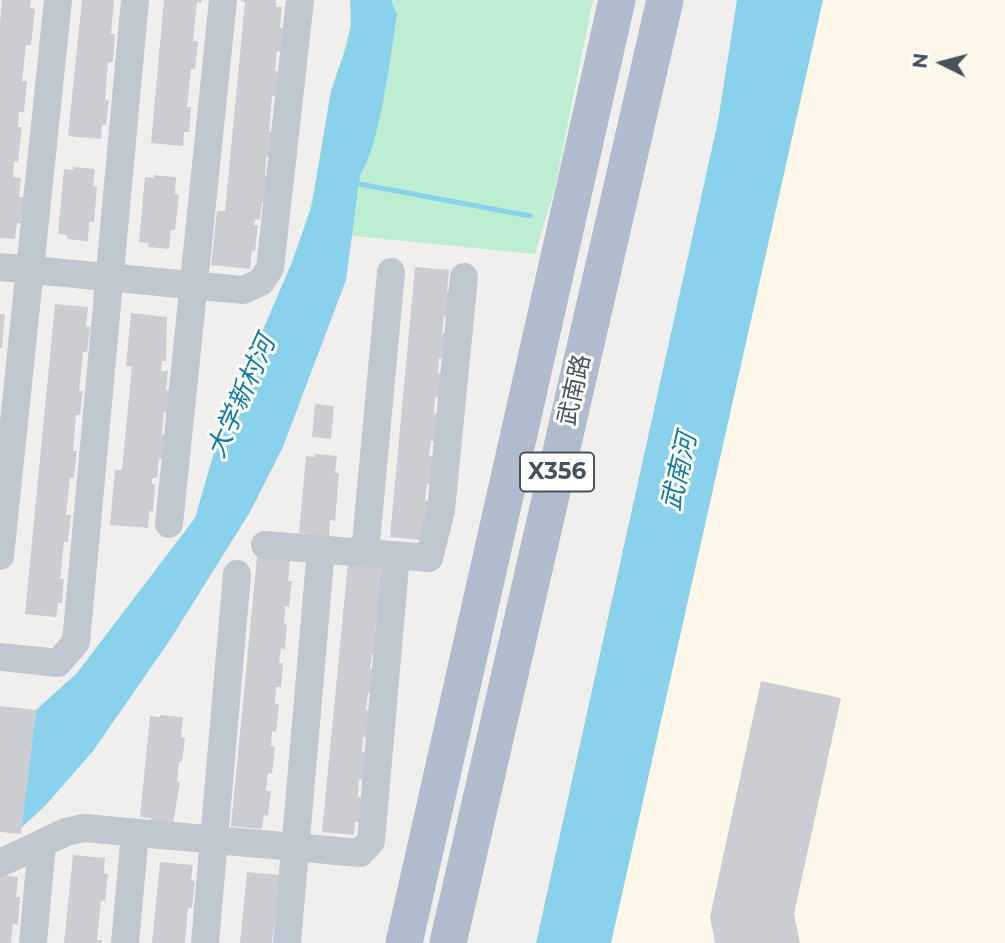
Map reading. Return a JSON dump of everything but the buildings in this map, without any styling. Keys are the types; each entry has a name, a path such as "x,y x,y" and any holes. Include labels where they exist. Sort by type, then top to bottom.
{"main road":[{"name":"武南路","path":"404,943 617,0"},
{"name":"武南路","path":"448,943 665,0"}],"lane":[{"path":"0,556 58,0"},
{"path":"0,657 58,663 76,642 135,0"},
{"path":"169,524 223,0"},
{"path":"0,267 243,290 261,282 270,268 300,0"},
{"path":"365,553 391,272"},
{"path":"265,545 429,558 442,510 464,277"},
{"path":"287,943 321,549"},
{"path":"0,863 66,832 84,828 360,853 371,841 396,555"},
{"path":"205,943 237,574"},
{"path":"125,943 135,833"},
{"path":"33,943 42,843"}],"shaded area":[{"path":"823,0 1005,0 1005,943 611,943"}],"green space":[{"path":"350,0 593,0 555,187 535,254 304,231 331,94 348,36"}],"water":[{"path":"350,0 391,0 397,15 379,121 374,142 360,175 346,280 283,447 250,512 170,640 93,751 45,806 21,828 36,710 77,673 195,518 221,428 292,262 312,205 331,91 351,24"},
{"name":"武南河","path":"737,0 823,0 611,943 536,943 718,121"}],"waterway":[{"name":"大学新村河","path":"354,183 530,216"}]}
